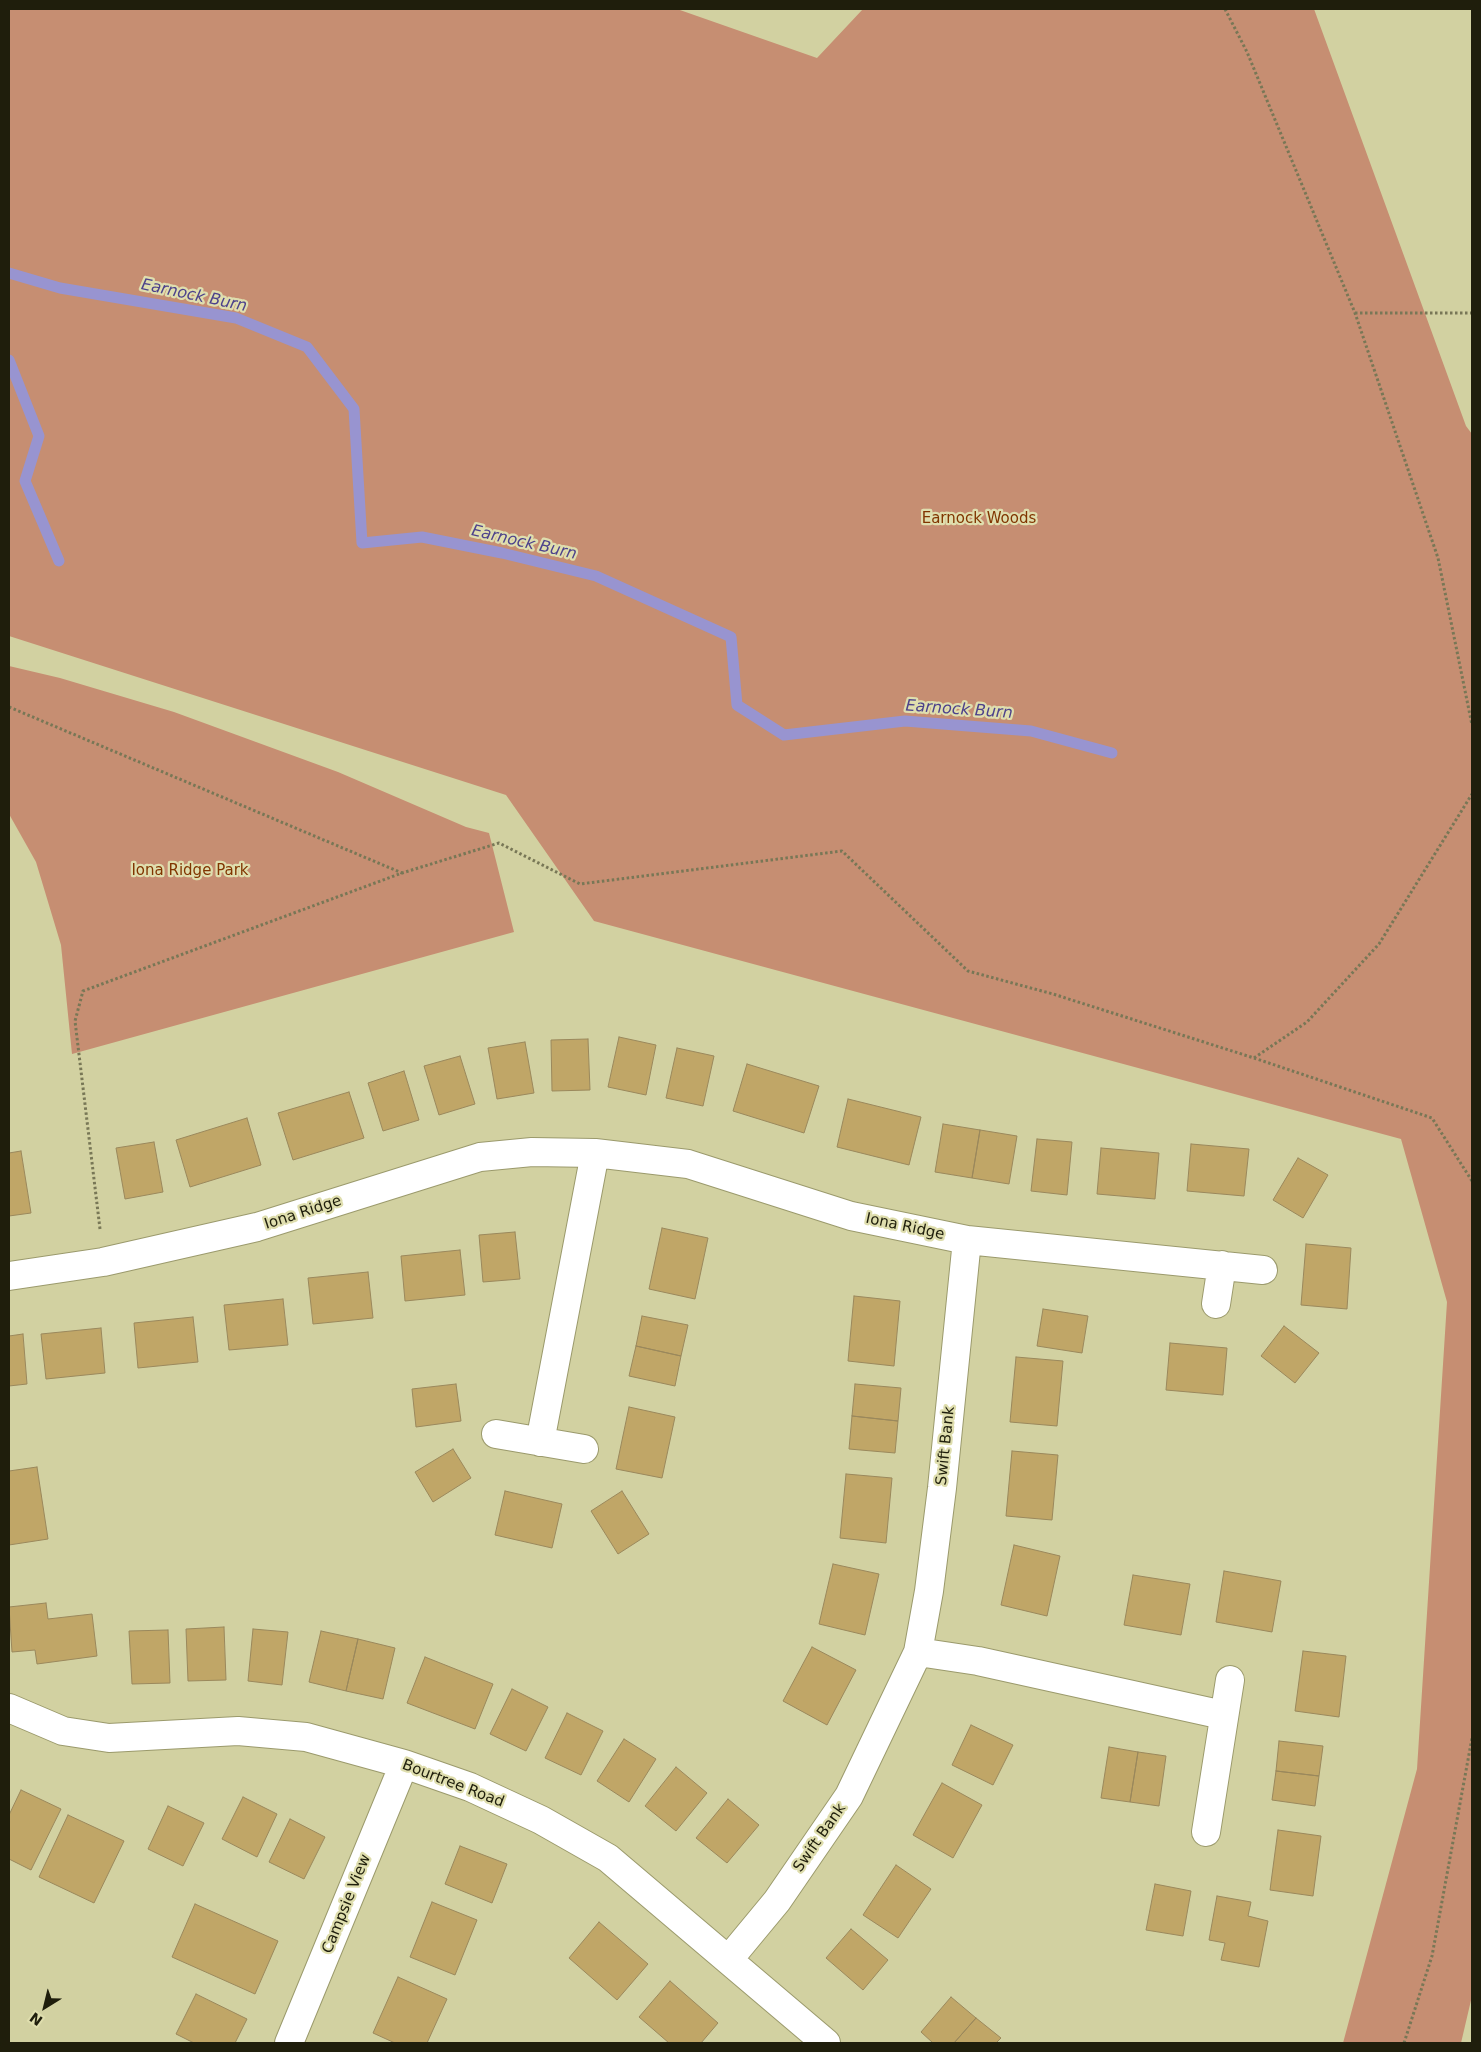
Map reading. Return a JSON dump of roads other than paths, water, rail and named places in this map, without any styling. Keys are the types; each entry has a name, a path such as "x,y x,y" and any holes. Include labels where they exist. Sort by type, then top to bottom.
{"street":[{"name":"Iona Ridge","path":"9,1276 103,1262 257,1227 480,1156 532,1152 595,1153 688,1164 851,1216 966,1240 1263,1270"},
{"path":"540,1442 595,1153"},
{"name":"Swift Bank","path":"729,1959 777,1901 849,1796 918,1652 929,1591 942,1488 966,1240"},
{"path":"1216,1304 1222,1266"},
{"path":"496,1434 584,1449"},
{"path":"918,1652 978,1661 1223,1716"},
{"path":"1206,1832 1230,1680"},
{"name":"Bourtree Road","path":"9,1708 63,1731 109,1738 238,1732 306,1737 404,1764 470,1787 541,1820 608,1858 826,2043"},
{"name":"Campsie View","path":"289,2043 404,1764"}],"waterway":[{"name":"Earnock Burn","path":"9,273 60,288 236,318 307,347 354,409 362,543 422,537 502,553 596,576 731,637 737,705 784,735 905,721 1031,731 1112,753"},
{"path":"9,360 39,436 25,481 59,561"}],"park label":[{"name":"Earnock Woods","path":"979,519"},
{"name":"Iona Ridge Park","path":"190,871"}]}
